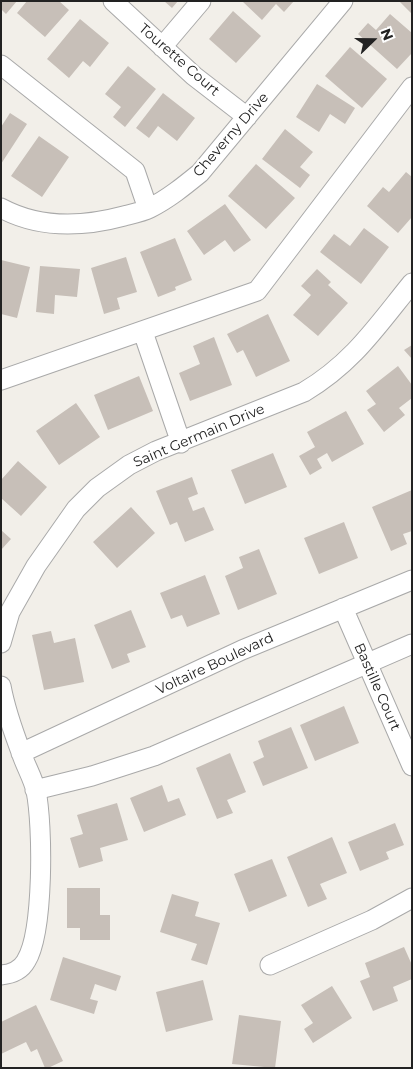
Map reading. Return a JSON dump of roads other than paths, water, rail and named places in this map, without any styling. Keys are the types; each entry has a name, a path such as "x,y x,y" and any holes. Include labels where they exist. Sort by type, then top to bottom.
{"street":[{"name":"Tourette Court","path":"113,1 194,76 248,117"},
{"path":"162,47 201,1"},
{"name":"Cheverny Drive","path":"1,208 42,223 76,225 112,220 148,209 178,191 200,173 343,1"},
{"path":"1,65 135,171 148,209"},
{"path":"1,380 258,291 412,87"},
{"name":"Saint Germain Drive","path":"1,643 10,612 36,566 76,509 111,476 156,451 181,443 304,392 323,380 355,354 412,283"},
{"path":"142,332 181,443"},
{"name":"Voltaire Boulevard","path":"21,753 242,650 412,580"},
{"name":"Bastille Court","path":"343,608 412,766"},
{"path":"35,790 92,776 154,756 366,662 412,644"},
{"path":"1,686 21,753 35,790 41,846 40,882 32,947 27,960 18,970 1,976"},
{"path":"270,965 372,920 412,898"}]}
